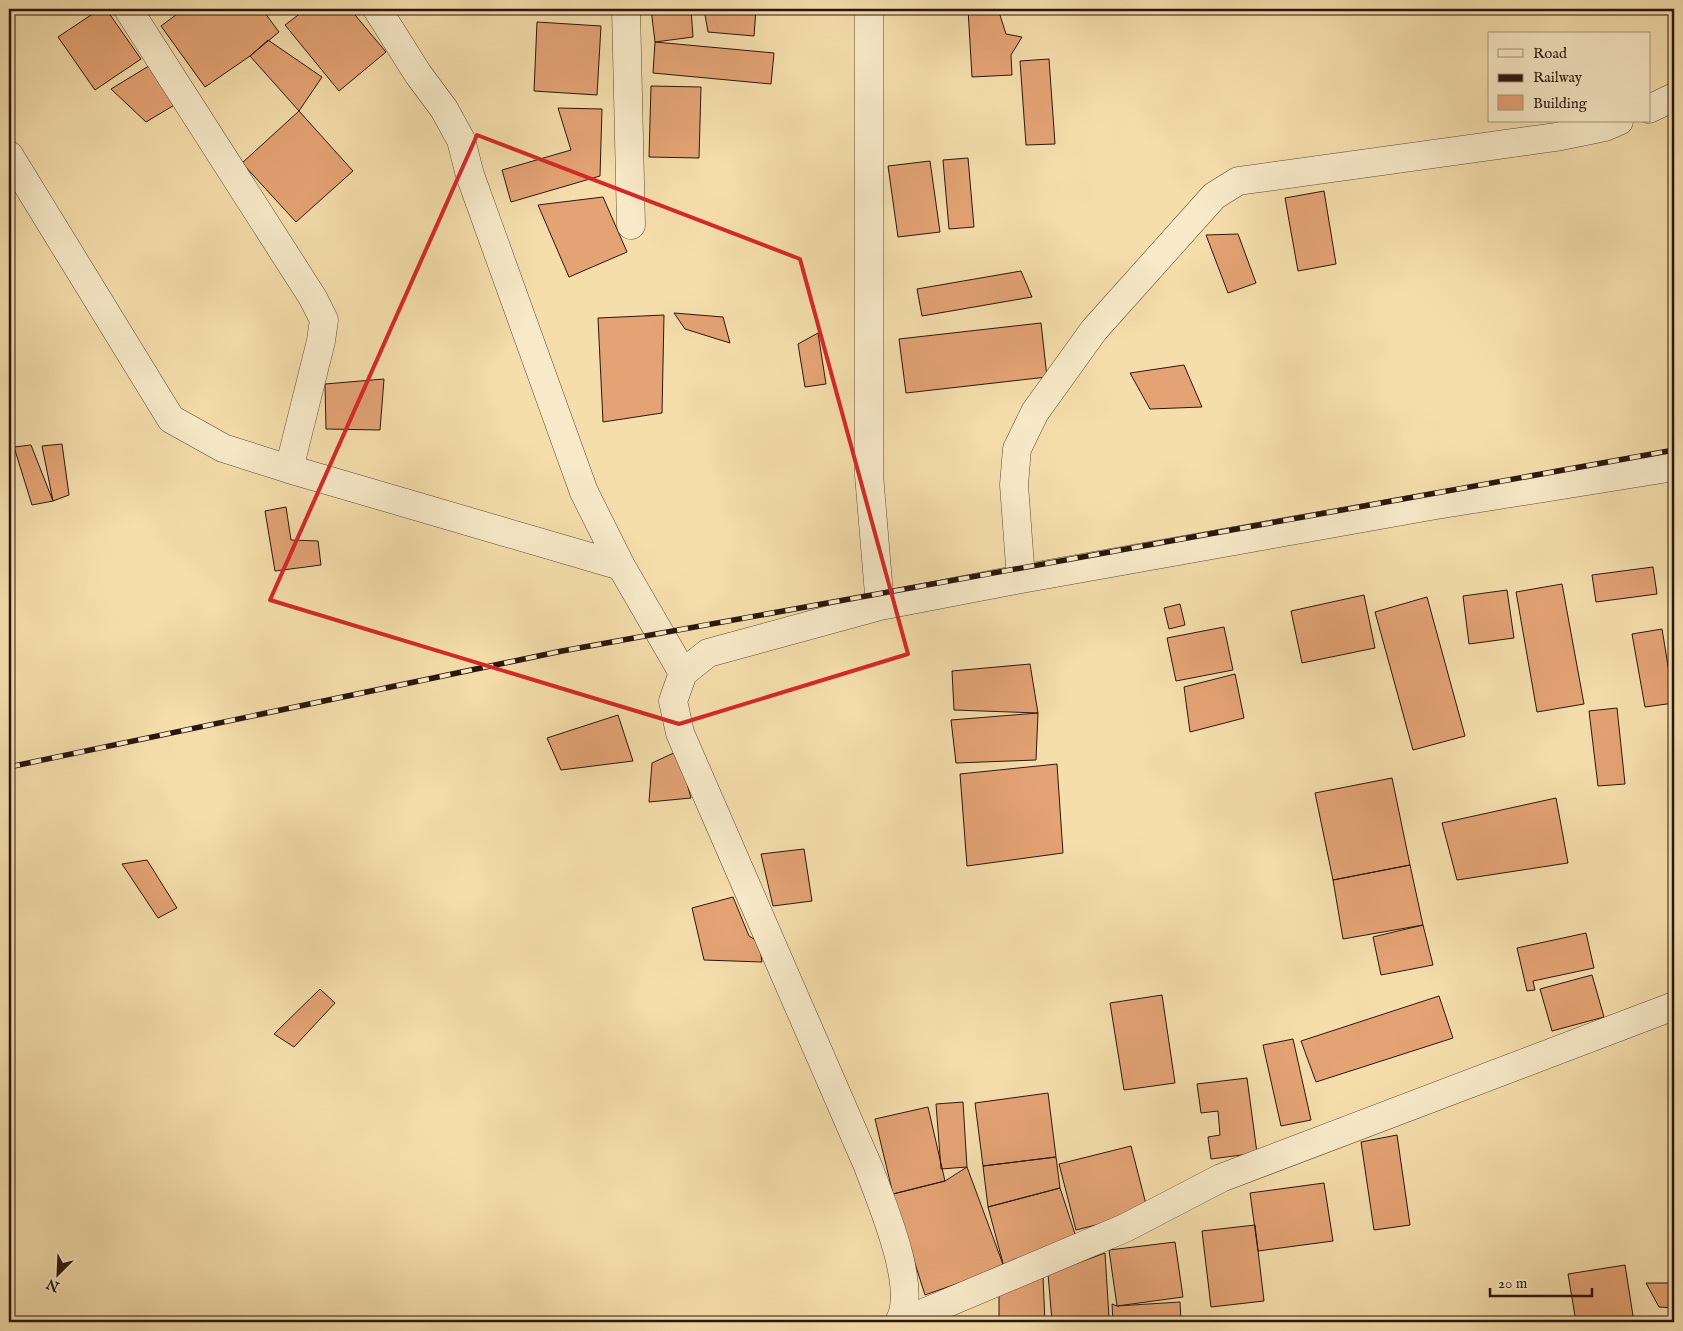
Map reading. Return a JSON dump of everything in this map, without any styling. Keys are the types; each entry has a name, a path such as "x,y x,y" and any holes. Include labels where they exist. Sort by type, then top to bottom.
{"street":[{"path":"128,9 313,298 324,320 321,341 289,469"},
{"path":"377,9 418,74 444,109 461,140 470,175 584,492 621,566 683,673"},
{"path":"626,9 632,225"},
{"path":"868,9 869,475 880,606"},
{"path":"1650,109 1674,97"},
{"path":"1021,579 1014,485 1018,448 1035,412 1094,330 1214,196 1238,180 1556,137 1605,127 1617,122"},
{"path":"9,155 171,419 223,448 621,566"},
{"path":"901,1322 904,1314 905,1287 892,1232 868,1166 680,733 674,701 683,673 708,653 880,606 1426,506 1674,468"},
{"path":"901,1322 1125,1228 1221,1178 1674,1006"}],"highlighted area":[{"path":"477,135 800,259 908,654 679,724 270,600"}],"building":[{"path":"100,9 106,9 141,59 95,90 58,37"},
{"path":"184,9 262,9 279,32 250,56 205,87 161,26"},
{"path":"306,9 350,9 386,52 339,91 285,25"},
{"path":"651,9 691,9 693,37 655,42"},
{"path":"704,9 756,9 754,36 708,32"},
{"path":"968,9 998,9 1006,34 1022,37 1011,55 1012,75 972,77"},
{"path":"537,22 601,26 597,95 534,91"},
{"path":"268,40 322,77 299,111 250,56"},
{"path":"655,42 774,53 771,84 653,73"},
{"path":"1049,59 1055,144 1026,145 1020,61"},
{"path":"152,64 176,104 146,122 111,89"},
{"path":"651,86 701,87 699,158 649,157"},
{"path":"558,108 602,109 600,176 511,202 502,170 571,150"},
{"path":"299,111 353,171 296,222 242,163"},
{"path":"968,158 974,227 949,229 943,160"},
{"path":"930,161 940,232 898,237 888,166"},
{"path":"1324,191 1336,264 1298,271 1285,198"},
{"path":"603,197 627,252 569,277 538,205"},
{"path":"1238,234 1256,283 1228,293 1206,235"},
{"path":"1021,271 1032,297 922,316 917,289"},
{"path":"674,313 723,317 730,343 685,329"},
{"path":"664,315 662,413 603,422 598,318"},
{"path":"1041,323 1047,377 906,393 899,339"},
{"path":"818,333 826,384 805,387 798,344"},
{"path":"1184,365 1202,407 1150,409 1130,373"},
{"path":"384,379 380,430 326,429 325,384"},
{"path":"62,444 69,495 53,501 42,446"},
{"path":"31,445 53,501 32,505 14,447"},
{"path":"286,507 291,540 318,541 321,565 275,571 265,511"},
{"path":"1653,567 1657,594 1596,602 1592,575"},
{"path":"1562,584 1584,704 1537,712 1516,592"},
{"path":"1507,590 1514,638 1469,644 1463,596"},
{"path":"1364,595 1375,648 1302,663 1291,611"},
{"path":"1427,597 1465,736 1413,750 1375,612"},
{"path":"1180,604 1185,625 1169,629 1164,608"},
{"path":"1224,627 1233,670 1176,681 1167,638"},
{"path":"1662,629 1674,703 1645,707 1632,634"},
{"path":"1030,664 1038,713 954,710 952,671"},
{"path":"1235,674 1244,718 1190,732 1184,687"},
{"path":"1617,708 1625,784 1598,786 1589,711"},
{"path":"1038,713 1036,760 956,763 951,720"},
{"path":"618,715 633,761 561,770 547,738"},
{"path":"678,751 691,798 649,802 652,763"},
{"path":"1057,764 1063,853 967,866 960,774"},
{"path":"1392,778 1410,865 1333,880 1315,793"},
{"path":"1556,798 1568,863 1457,880 1442,823"},
{"path":"804,849 812,901 773,906 761,854"},
{"path":"147,860 177,908 158,918 122,864"},
{"path":"1410,865 1423,925 1343,939 1333,880"},
{"path":"733,897 749,936 759,942 762,962 704,960 692,908"},
{"path":"1423,925 1433,965 1381,975 1373,937"},
{"path":"1586,933 1594,968 1533,981 1535,990 1527,991 1517,948"},
{"path":"1592,975 1604,1017 1552,1031 1540,989"},
{"path":"320,989 335,1003 294,1047 274,1034"},
{"path":"1162,995 1175,1083 1124,1090 1110,1003"},
{"path":"1439,996 1453,1038 1316,1082 1301,1041"},
{"path":"1293,1039 1311,1120 1281,1126 1263,1045"},
{"path":"1247,1078 1257,1153 1211,1159 1208,1137 1220,1135 1218,1111 1201,1113 1197,1084"},
{"path":"1048,1093 1056,1157 983,1166 975,1103"},
{"path":"963,1102 967,1167 941,1169 936,1104"},
{"path":"928,1107 945,1181 893,1194 875,1119"},
{"path":"1397,1135 1410,1225 1374,1230 1361,1142"},
{"path":"1131,1146 1148,1212 1076,1230 1059,1164"},
{"path":"1056,1157 1060,1188 988,1207 983,1166"},
{"path":"967,1167 1004,1267 925,1295 893,1194 945,1181"},
{"path":"1324,1183 1333,1241 1258,1251 1250,1193"},
{"path":"1060,1188 1078,1243 1004,1267 988,1207"},
{"path":"1255,1225 1264,1301 1211,1307 1202,1231"},
{"path":"1175,1242 1183,1297 1117,1306 1109,1250"},
{"path":"1105,1253 1109,1317 1052,1321 1048,1274"},
{"path":"1625,1265 1634,1322 1576,1322 1568,1274"},
{"path":"1043,1277 1045,1322 999,1322 999,1295"},
{"path":"1646,1283 1674,1283 1674,1308 1659,1307"},
{"path":"1180,1302 1181,1321 1113,1322 1112,1304 1117,1306"}],"railway":[{"path":"9,767 562,651 1674,450"}]}
